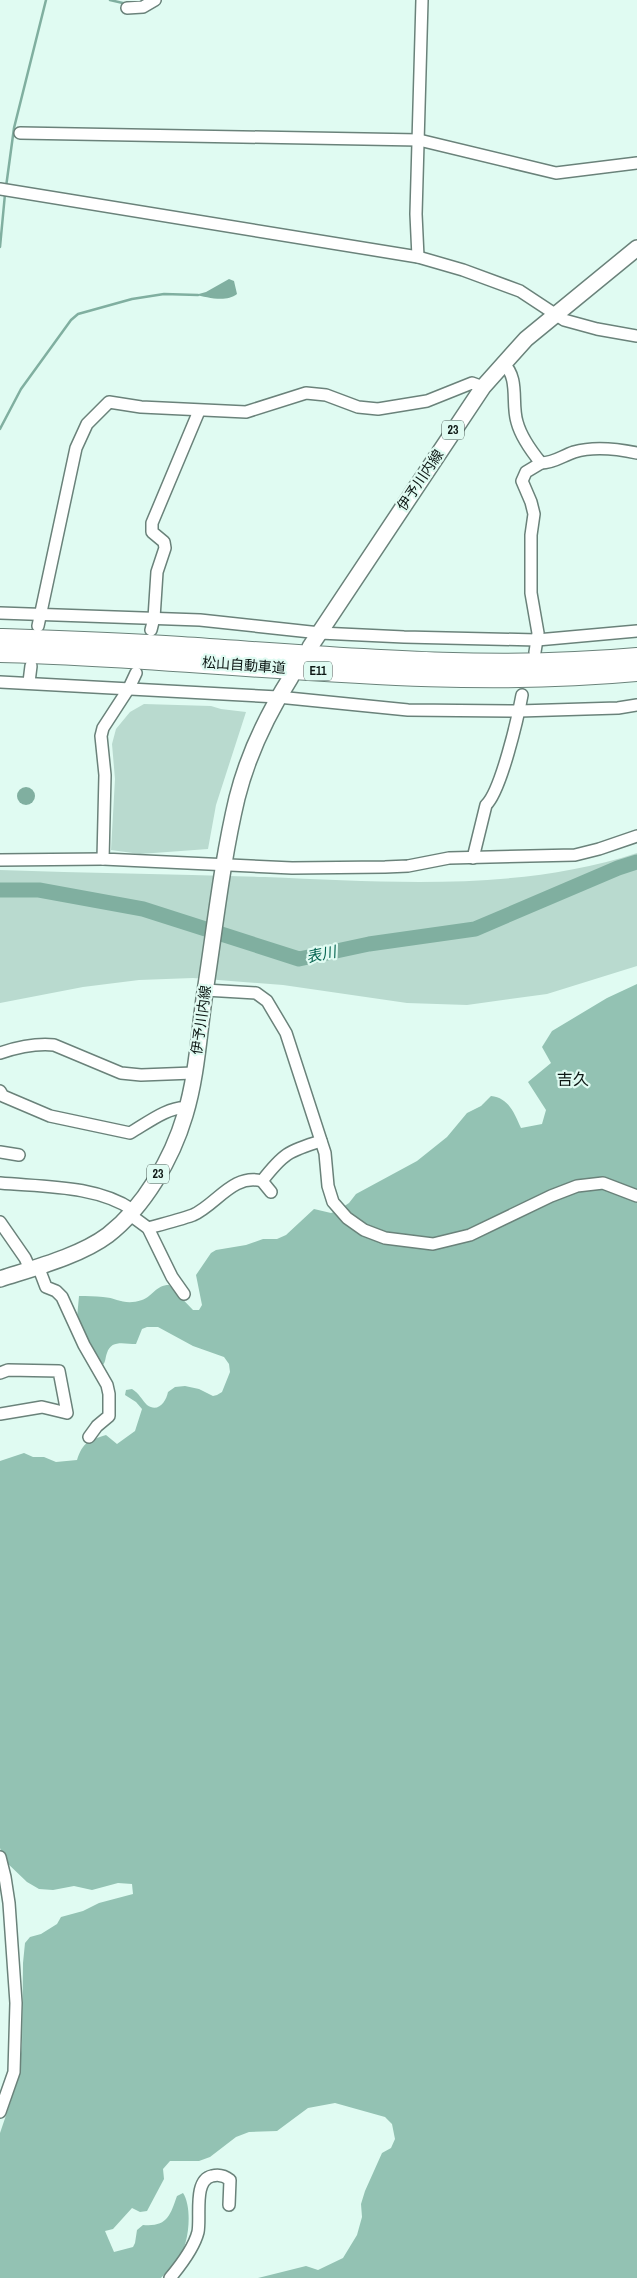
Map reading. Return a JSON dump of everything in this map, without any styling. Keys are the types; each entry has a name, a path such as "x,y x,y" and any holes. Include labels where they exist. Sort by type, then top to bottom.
{"highway":[{"name":"松山自動車道","path":"0,638 130,643 409,661 512,664 586,662 637,657"},
{"name":"松山自動車道","path":"0,653 80,655 399,676 586,677 637,672"}],"main road":[{"name":"伊予川内線","path":"310,647 483,387 502,363 555,314 637,248"},
{"name":"伊予川内線","path":"0,1280 94,1244 110,1234 131,1212 162,1167 175,1142 186,1108 194,1073 233,818 242,779 255,744 290,677"}],"street":[{"path":"127,8 144,7 155,0"},
{"path":"418,257 416,214 422,0"},
{"path":"20,133 419,140 556,173 637,163"},
{"path":"6,189 418,257 463,270 520,292 575,324 637,336"},
{"path":"502,363 512,374 517,422 532,452 541,463"},
{"path":"38,626 76,448 86,424 109,402 130,406 246,412 306,393 326,395 358,408 378,410 435,398 472,383 483,387"},
{"path":"151,630 154,618 156,580 165,546 164,542 152,532 152,523 199,411"},
{"path":"534,652 537,640 537,625 531,584 531,535 534,514 522,481 526,472 541,463 555,462 576,451 617,449 637,453"},
{"path":"0,613 200,620 320,633 404,637 537,640 637,631"},
{"path":"29,682 31,666"},
{"path":"103,859 105,775 101,736 103,728 129,688 136,673"},
{"path":"0,682 29,682 278,697 408,710 519,711 618,708 637,704"},
{"path":"473,858 486,805 491,800 497,785 522,695"},
{"path":"0,860 103,859 225,868 386,867 408,866 449,858 575,855 637,836"},
{"path":"206,988 250,992 263,996 268,1001 286,1033 325,1153 328,1186 334,1202 347,1218 364,1230 385,1238 433,1244 444,1243 470,1235 551,1196 589,1183 603,1183 637,1196"},
{"path":"0,1053 31,1044 54,1044 121,1073 141,1075 194,1073"},
{"path":"0,1090 3,1096 50,1116 130,1133 165,1113 186,1108"},
{"path":"262,1181 287,1153 321,1141"},
{"path":"0,1152 19,1154"},
{"path":"148,1228 195,1214 228,1189 247,1180 262,1181"},
{"path":"262,1181 270,1192"},
{"path":"0,1183 84,1192 120,1201 148,1228 172,1277 184,1294"},
{"path":"0,1222 46,1287 56,1291 62,1297 84,1345 107,1386 109,1416 97,1426 89,1437"},
{"path":"0,1372 8,1370 60,1371 67,1413 42,1407 0,1414"},
{"path":"0,1858 6,1877 9,1902 16,2002 14,2072 0,2112"},
{"path":"170,2278 188,2252 196,2236 199,2195 204,2181 210,2176 219,2175 230,2180 229,2205"}],"shaded area":[{"path":"229,279 234,281 237,294 233,297 216,299 195,295 206,292"},
{"path":"144,704 211,706 246,712 216,805 208,849 140,854 111,850 115,779 112,744 116,729 130,712"},
{"path":"26,787 32,790 35,796 32,802 26,805 20,802 17,796 20,790"},
{"path":"637,853 637,966 547,994 467,1005 407,1003 283,985 193,978 139,980 83,987 0,1003 0,870 453,882 546,874 592,865"},
{"path":"637,984 637,2278 258,2278 306,2266 318,2270 343,2258 357,2235 362,2217 361,2204 365,2191 382,2153 391,2148 395,2139 392,2124 385,2117 335,2103 308,2108 277,2131 249,2132 236,2137 210,2157 199,2161 170,2161 163,2169 164,2179 147,2211 140,2212 132,2208 113,2229 105,2231 114,2252 133,2247 137,2230 143,2225 157,2224 166,2219 177,2196 183,2193 189,2217 187,2237 181,2255 161,2278 0,2278 0,2133 18,2080 22,2044 25,1943 30,1937 41,1934 57,1924 61,1917 83,1911 99,1903 133,1894 132,1884 118,1883 92,1890 74,1886 53,1890 39,1889 27,1882 4,1860 0,1848 0,1461 24,1453 33,1457 44,1457 56,1462 77,1460 84,1446 90,1441 106,1435 117,1444 135,1431 142,1409 136,1402 125,1395 126,1390 132,1389 147,1405 155,1408 161,1405 168,1392 175,1387 185,1386 199,1389 213,1396 217,1395 222,1392 230,1372 229,1364 224,1357 193,1346 158,1327 142,1329 136,1344 115,1344 109,1349 104,1364 100,1365 77,1318 79,1296 136,1302 146,1298 161,1287 169,1285 193,1310 199,1310 202,1305 196,1275 211,1253 216,1250 246,1245 263,1239 277,1239 286,1235 314,1209 331,1213 337,1211 349,1203 356,1194 417,1161 447,1137 467,1113 481,1106 491,1096 507,1103 521,1128 542,1124 546,1110 528,1082 551,1063 542,1047 552,1031 607,998"}],"waterway":[{"path":"6,187 14,128 46,0"},
{"path":"110,0 127,4"},
{"path":"0,247 5,194"},
{"path":"0,429 21,389 71,320 78,314 132,299 164,294 198,295"},
{"name":"表川","path":"0,890 39,890 143,909 299,959 369,944 475,929 618,868 637,862"}],"district":[{"name":"吉久","path":"573,1079"}]}
